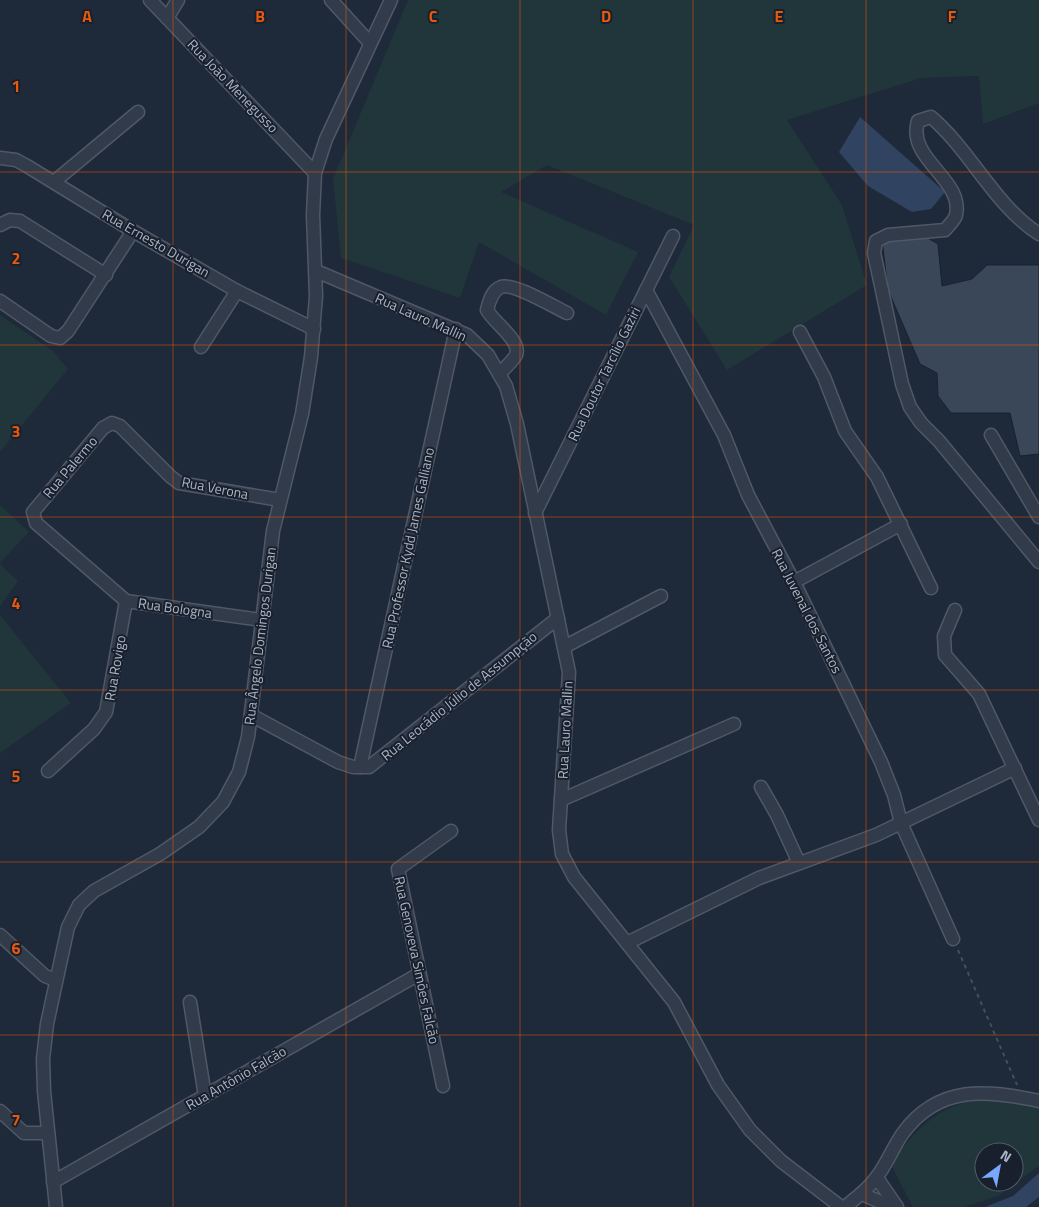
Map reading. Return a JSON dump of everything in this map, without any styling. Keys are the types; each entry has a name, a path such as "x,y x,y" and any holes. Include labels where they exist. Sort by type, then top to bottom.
{"street":[{"name":"Rua João Menegusso","path":"150,0 315,173"},
{"path":"167,18 178,0"},
{"path":"331,0 370,42"},
{"name":"Rua Ângelo Domingos Durigan","path":"56,1207 48,1133 43,1058 56,980 68,927 73,915 85,898 181,841 206,821 223,802 239,772 246,745 270,550 280,500 302,414 314,329 316,271 313,215 315,173 326,138 390,0"},
{"path":"55,181 138,112"},
{"path":"1039,234 1030,229 1004,203 947,130 931,117 918,122 914,132 919,147 946,182 956,199 956,216 945,230 888,235 876,241 874,253 902,384 910,407 921,423 939,441 1039,562"},
{"name":"Rua Ernesto Durigan","path":"0,158 16,160 55,181 130,230 237,291 314,329"},
{"path":"0,225 10,220 20,221 103,273"},
{"path":"0,301 51,336 60,338 68,331 130,230"},
{"name":"Rua Doutor Tarcílio Gaziri","path":"536,513 673,236"},
{"name":"Rua Lauro Mallin","path":"316,271 456,329 478,344 500,374 517,424 564,646 569,681 560,843 567,866 581,887 681,1012 718,1085 750,1130 781,1161 843,1207"},
{"path":"500,374 516,355 517,346 486,310 495,290 503,286 515,288 567,313"},
{"name":"Rua Juvenal dos Santos","path":"646,290 717,422 748,494 794,582 881,762 894,795 901,823 953,938"},
{"path":"201,347 237,291"},
{"name":"Rua Professor Kydd James Galliano","path":"360,767 456,329"},
{"path":"800,332 824,377 845,431 871,468 901,524 931,588"},
{"name":"Rua Verona","path":"112,423 120,426 179,483 280,500"},
{"name":"Rua Palermo","path":"32,516 34,509 102,428 112,423"},
{"path":"991,435 1039,517"},
{"name":"Rua Bologna","path":"32,516 36,523 126,601 261,620"},
{"path":"794,582 901,524"},
{"path":"564,646 661,596"},
{"name":"Rua Rovigo","path":"48,771 94,729 106,712 126,601"},
{"path":"955,610 944,636 945,655 976,689 1039,820"},
{"name":"Rua Leocádio Júlio de Assumpção","path":"360,767 369,767 376,763 558,618"},
{"path":"250,715 338,762 360,767"},
{"path":"561,800 734,724"},
{"path":"627,943 759,878 876,835 1014,768"},
{"path":"761,787 777,815 799,863"},
{"name":"Rua Genoveva Simões Falcão","path":"442,1086 398,870 451,831"},
{"path":"0,935 45,976 56,980"},
{"name":"Rua Antônio Falcão","path":"53,1182 419,974"},
{"path":"190,1002 204,1096"},
{"path":"843,1207 862,1194 877,1178 903,1133 920,1114 931,1107 960,1095 976,1092 994,1092 1039,1101"},
{"path":"0,1111 24,1133 48,1133"},
{"path":"877,1178 897,1207"},
{"path":"862,1194 892,1207"}],"path":[{"path":"953,938 1023,1097"}],"green space":[{"path":"408,0 1039,0 1039,103 983,124 979,76 921,78 787,120 842,205 867,285 727,370 669,277 694,225 547,165 501,192 638,252 606,315 479,242 460,298 341,258 333,179"},
{"path":"0,315 53,351 68,369 0,452"},
{"path":"0,505 29,532 0,563"},
{"path":"0,564 18,581 0,606"},
{"path":"0,615 71,703 0,753"},
{"path":"981,1098 1039,1107 1039,1166 1024,1177 1024,1142 974,1142 974,1192 1003,1192 998,1196 964,1207 913,1207 890,1163 919,1129 950,1108"}],"water":[{"path":"860,117 945,192 931,209 912,212 868,186 839,152"},
{"path":"1039,1173 1039,1197 1026,1207 985,1207 1013,1196 1018,1192 1024,1192 1024,1186"}],"building":[{"path":"924,236 938,244 942,286 972,279 987,265 1039,265 1039,454 1020,456 1010,413 951,413 938,396 937,373 920,364 888,290 882,240"}]}
